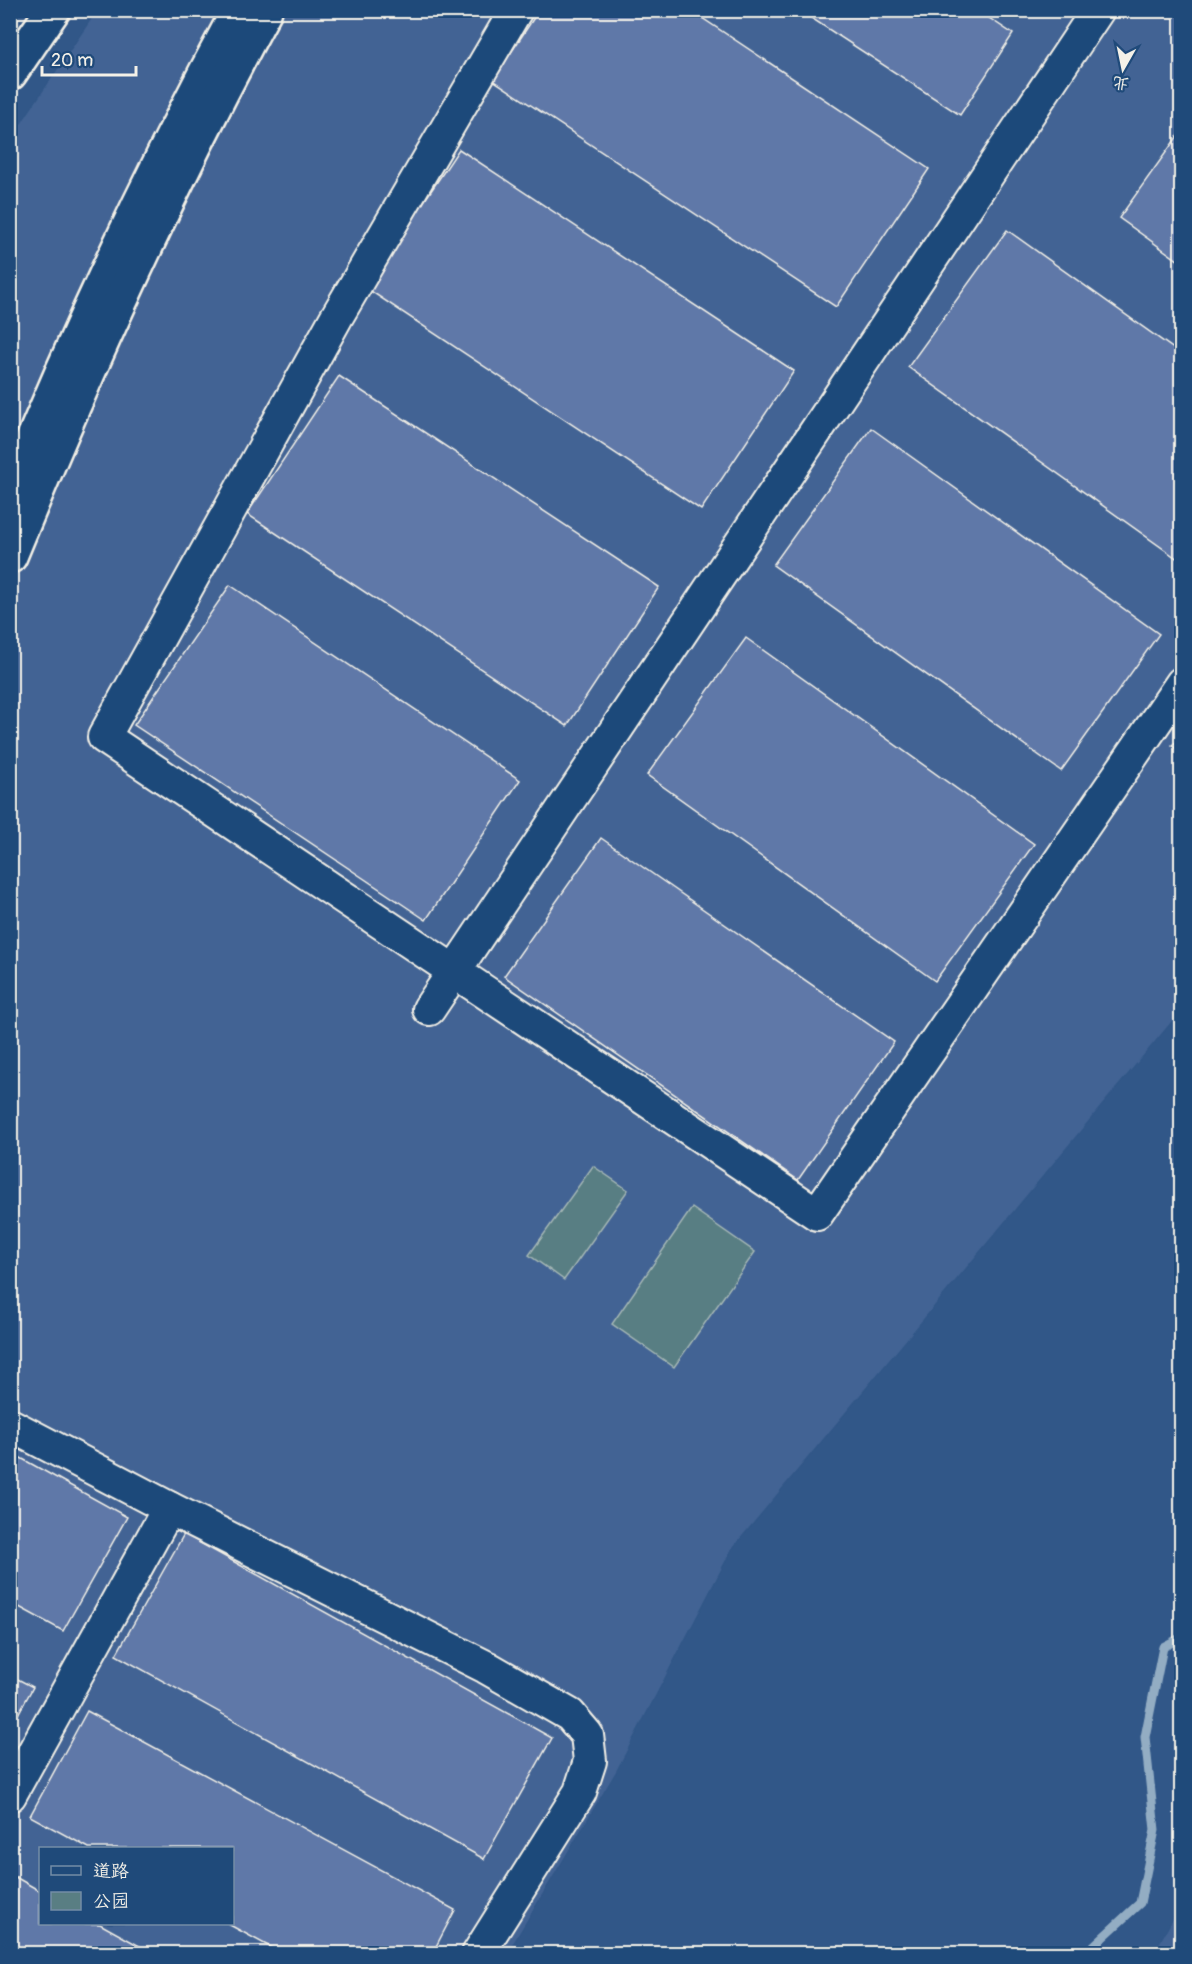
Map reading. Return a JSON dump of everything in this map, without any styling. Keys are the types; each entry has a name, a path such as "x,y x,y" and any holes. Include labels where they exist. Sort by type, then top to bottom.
{"main road":[{"path":"10,73 53,10"},
{"path":"10,495 47,405 194,93 239,10"},
{"path":"10,556 73,404 215,103 265,10"}],"street":[{"path":"516,10 336,318 104,737 817,1214 1182,683"},
{"path":"429,1009 1098,10"},
{"path":"10,1425 169,1508 486,1667 570,1715 587,1735 590,1761 580,1792 478,1953"},
{"path":"10,1796 169,1508"}],"shaded area":[{"path":"97,11 1181,11 1181,1010 732,1548 616,1771 507,1953 11,1954 11,139"},
{"path":"1181,1905 1181,1953 1154,1953"}],"green space":[{"path":"593,1166 628,1190 564,1280 529,1255"},
{"path":"692,1208 755,1252 674,1367 612,1324"}],"building":[{"path":"539,10 690,10 929,169 836,307 493,80"},
{"path":"799,10 977,10 1013,34 960,115"},
{"path":"1182,130 1182,263 1119,218"},
{"path":"459,149 794,371 701,510 366,288"},
{"path":"1007,230 1182,355 1182,562 908,367"},
{"path":"339,376 659,587 567,726 247,514"},
{"path":"871,428 1159,634 1061,771 773,565"},
{"path":"230,585 520,780 426,920 134,725"},
{"path":"746,638 1034,844 935,981 647,775"},
{"path":"1182,737 1182,755 1172,745"},
{"path":"601,838 894,1042 798,1180 504,976"},
{"path":"10,1452 127,1517 63,1631 10,1602"},
{"path":"184,1534 552,1738 484,1859 116,1655"},
{"path":"10,1675 33,1687 10,1729"},
{"path":"87,1711 455,1910 432,1954 283,1954 230,1925 234,1925 234,1847 87,1847 30,1816"},
{"path":"10,1874 39,1890 39,1925 102,1925 154,1954 10,1954"}],"waterway":[{"path":"1049,1954 1053,1950 1090,1949 1140,1903 1155,1830 1145,1737 1163,1647 1182,1637"}]}
